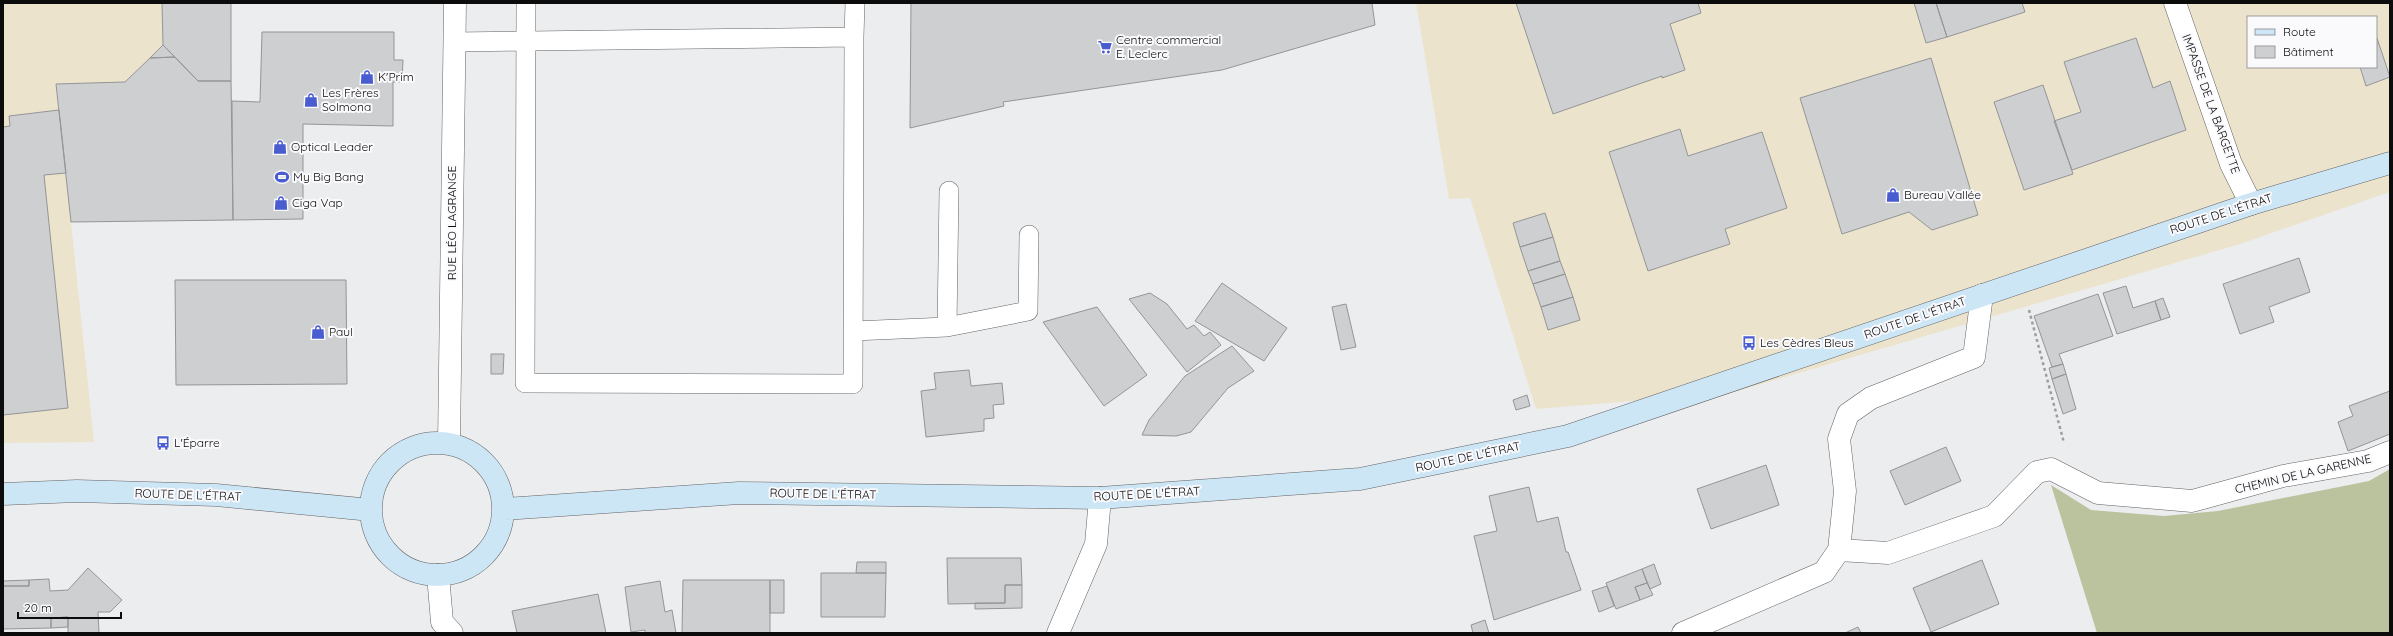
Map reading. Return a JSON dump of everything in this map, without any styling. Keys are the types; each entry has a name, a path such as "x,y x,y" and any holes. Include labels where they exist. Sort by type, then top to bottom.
{"main road":[{"name":"ROUTE DE L'ÉTRAT","path":"503,508 739,493 1100,498 1360,479 1568,436 2251,204 2390,163"},
{"path":"449,443 476,455 490,470 500,488 503,508 500,529 491,547 476,562 458,572 438,575 411,569 399,563 384,548 375,530 372,510 374,489 381,476 398,456 416,446 449,443"},
{"name":"ROUTE DE L'ÉTRAT","path":"3,494 77,491 216,494 372,510"}],"street":[{"name":"RUE LÉO LAGRANGE","path":"449,443 455,3"},
{"name":"IMPASSE DE LA BARGETTE","path":"2174,3 2231,164 2251,204"},
{"path":"1683,633 1824,572 1839,550 1845,491 1839,439 1848,414 1872,398 1974,357 1982,295"},
{"name":"CHEMIN DE LA GARENNE","path":"1839,550 1888,552 1994,516 2036,472 2052,469 2098,493 2192,500 2283,476 2368,461 2390,452"},
{"path":"1058,633 1096,544 1100,498"},
{"path":"438,575 442,622 452,633"}],"lane":[{"path":"526,3 525,383 852,384 854,3"},
{"path":"454,42 854,37"},
{"path":"947,328 949,191"},
{"path":"853,331 947,328 1028,312 1029,235"}],"path":[{"path":"2022,282 2074,480"}],"shaded area":[{"path":"3,3 231,3 233,220 71,222 94,442 3,443"},
{"path":"1416,3 2390,3 2390,192 2240,244 1730,393 1536,409 1470,198 1449,199"}],"green space":[{"path":"2390,469 2390,633 2097,633 2051,485 2091,510 2164,516 2218,511 2369,481"}],"building":[{"path":"162,3 231,3 231,81 198,81 163,45"},
{"name":"Centre commercial E. Leclerc","path":"911,3 1372,3 1375,25 1222,70 1003,102 1004,106 910,128"},
{"path":"1516,3 1698,3 1701,13 1670,24 1685,70 1662,78 1662,76 1553,114"},
{"path":"1914,3 1936,3 1947,37 1926,43"},
{"path":"1936,3 2022,3 2025,12 1947,37"},
{"path":"262,32 394,32 394,60 403,60 402,82 393,82 393,126 303,124 303,219 233,220 232,101 260,102"},
{"path":"2136,38 2153,88 2170,81 2186,130 2072,170 2054,121 2081,112 2064,62"},
{"path":"2377,38 2390,77 2366,86 2360,68 2377,68"},
{"path":"163,45 175,57 150,58"},
{"path":"175,57 198,81 231,81 233,220 71,222 56,84 125,82 150,58"},
{"path":"1931,58 1978,215 1932,230 1909,212 1842,234 1800,98"},
{"path":"2043,85 2073,174 2024,190 1994,102"},
{"path":"59,110 66,173 44,175 68,408 3,415 3,127 10,126 9,116"},
{"path":"1680,129 1688,156 1762,132 1787,208 1725,229 1730,244 1648,271 1609,152"},
{"path":"1545,213 1553,237 1520,247 1513,223"},
{"path":"1553,237 1560,261 1528,271 1520,247"},
{"path":"2299,258 2310,292 2269,307 2274,322 2240,334 2223,284"},
{"path":"1560,261 1565,274 1533,284 1528,271"},
{"path":"1565,274 1573,297 1541,307 1533,284"},
{"path":"175,280 346,280 347,384 176,385"},
{"path":"1222,283 1287,328 1264,361 1195,321"},
{"path":"2126,286 2133,308 2155,301 2161,320 2117,334 2103,293"},
{"path":"1150,293 1167,304 1187,329 1194,325 1204,336 1210,332 1221,345 1187,372 1129,299"},
{"path":"2098,294 2113,336 2059,354 2063,364 2052,367 2034,316"},
{"path":"1573,297 1580,320 1548,330 1541,307"},
{"path":"2163,298 2170,317 2161,320 2155,301"},
{"path":"1346,304 1356,347 1341,350 1332,307"},
{"path":"1097,307 1147,375 1104,406 1043,322"},
{"path":"1232,346 1254,371 1228,388 1191,432 1176,436 1142,435 1149,420 1185,376"},
{"path":"491,354 504,354 503,374 491,374"},
{"path":"2063,364 2066,374 2052,379 2049,368"},
{"path":"969,370 971,386 1002,383 1004,404 993,405 994,418 984,419 984,431 926,437 921,391 936,389 934,373"},
{"path":"2066,374 2076,409 2063,414 2052,379"},
{"path":"2390,391 2390,434 2348,451 2338,422 2353,416 2349,406"},
{"path":"1527,395 1530,406 1516,410 1513,400"},
{"path":"1946,447 1961,481 1905,505 1890,471"},
{"path":"1766,465 1779,505 1711,529 1697,489"},
{"path":"1529,487 1537,522 1558,517 1566,552 1568,552 1581,590 1494,620 1474,536 1497,531 1489,496"},
{"path":"947,558 1021,558 1022,585 1005,585 1005,603 948,604"},
{"path":"1982,560 1999,604 1931,632 1913,588"},
{"path":"857,562 886,562 886,573 856,573"},
{"path":"1654,564 1661,584 1650,589 1642,569"},
{"path":"88,568 122,600 110,612 98,612 99,633 68,633 68,617 51,618 51,628 3,629 3,586 29,586 29,580 49,579 50,591 68,590"},
{"path":"1642,569 1647,583 1635,587 1640,600 1616,609 1606,583"},
{"path":"821,573 886,573 885,617 821,617"},
{"path":"29,580 29,586 3,586 3,581"},
{"path":"683,580 770,580 770,633 682,633"},
{"path":"770,580 784,580 784,613 770,613"},
{"path":"660,581 665,612 672,610 676,633 645,633 645,630 631,632 625,587"},
{"path":"1647,583 1653,595 1640,600 1635,587"},
{"path":"1005,585 1022,585 1022,608 975,609 975,603 1005,603"},
{"path":"1607,586 1614,606 1599,612 1592,591"},
{"path":"598,594 606,633 517,633 512,611"},
{"path":"68,617 68,627 51,628 51,618"},
{"path":"1485,620 1489,633 1473,633 1471,625"},
{"path":"1858,627 1861,633 1845,633"}],"place":[{"name":"Centre commercial E. Leclerc","path":"1105,47"},
{"name":"K'Prim","path":"367,77"},
{"name":"Les Frères Solmona","path":"311,100"},
{"name":"Optical Leader","path":"280,147"},
{"name":"My Big Bang","path":"282,177"},
{"name":"Bureau Vallée","path":"1893,195"},
{"name":"Ciga Vap","path":"281,203"},
{"name":"Paul","path":"318,332"},
{"name":"Les Cèdres Bleus","path":"1749,343"},
{"name":"L'Éparre","path":"163,443"}]}
